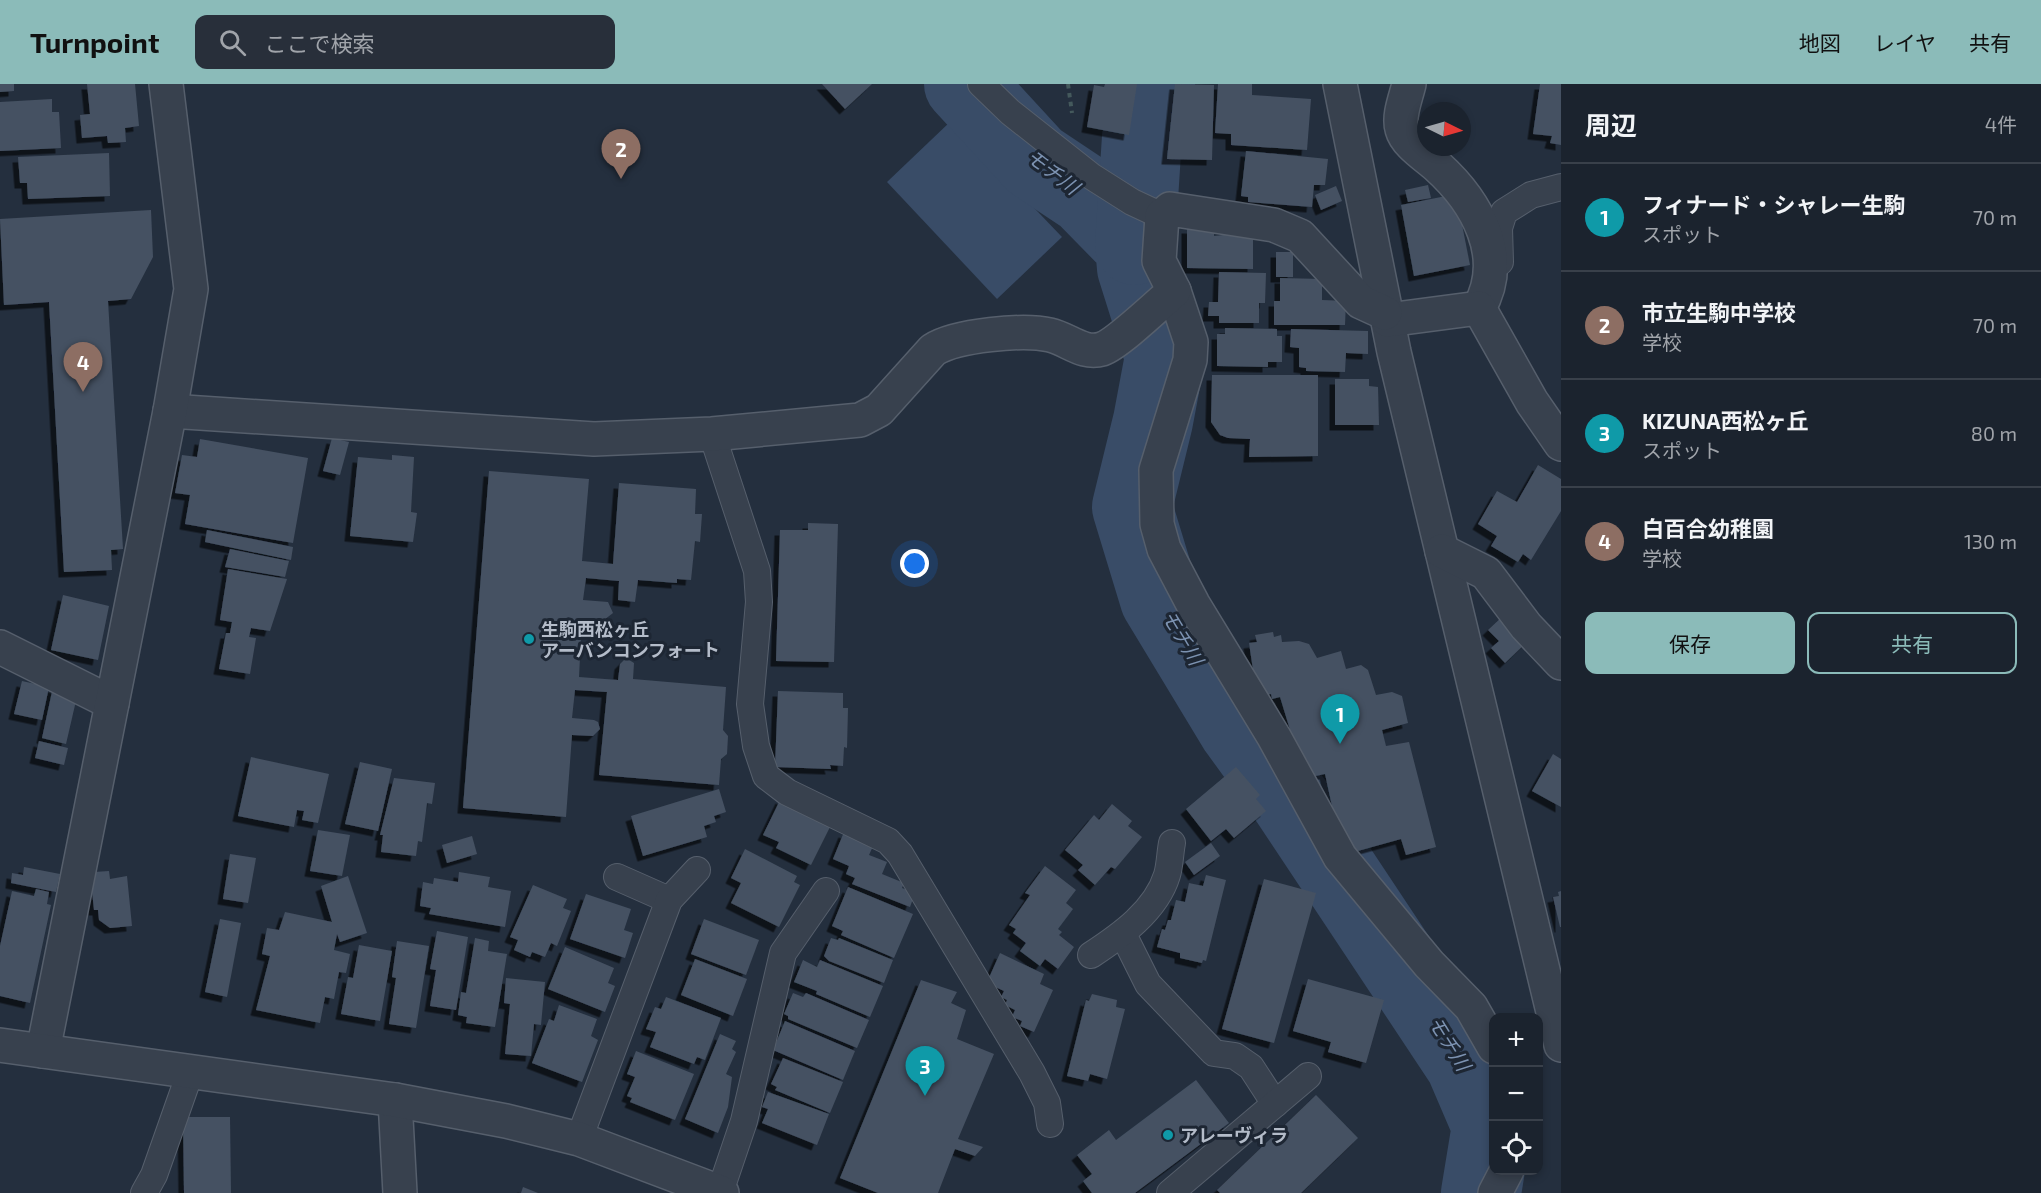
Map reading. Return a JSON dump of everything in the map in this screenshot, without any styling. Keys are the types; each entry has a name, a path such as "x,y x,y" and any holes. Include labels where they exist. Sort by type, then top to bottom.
{"street":[{"path":"43,1051 170,411 191,289 166,84"},
{"path":"1340,84 1387,317 1442,551 1556,996 1561,1045"},
{"path":"1409,84 1402,116 1402,130 1415,148 1467,198 1479,219 1491,255 1492,276 1488,292 1479,308"},
{"path":"1479,308 1387,317 1361,302 1300,236 1274,225 1170,209 1160,215 1159,261 1170,294 1191,342 1190,360 1156,470 1156,514 1164,549 1192,604 1274,736 1340,857 1429,964 1471,1007 1489,1038"},
{"path":"170,411 594,439 712,434 860,420 879,410 933,350 944,343 971,335 1048,334 1088,351 1104,349 1170,294"},
{"path":"1479,308 1532,402 1561,444"},
{"path":"1442,551 1486,573 1526,626 1561,663"},
{"path":"0,647 112,704"},
{"path":"0,1045 395,1100 506,1121 579,1139 721,1193"},
{"path":"395,1100 400,1193"},
{"path":"1495,1193 1504,1175"}],"lane":[{"path":"981,84 1045,141 1091,176 1132,202 1160,215"},
{"path":"1492,276 1500,266 1499,228 1504,212 1531,195 1561,187"},
{"path":"712,434 757,571 759,602 750,704 756,746 766,776 787,792 888,841 900,854 1032,1073 1047,1103 1050,1124"},
{"path":"1091,955 1123,934 1157,896 1167,875 1172,843"},
{"path":"579,1139 669,900 697,870"},
{"path":"617,878 669,900"},
{"path":"721,1193 744,1121 783,953 826,891"},
{"path":"1123,934 1148,984 1214,1053 1234,1056 1251,1067 1275,1104"},
{"path":"144,1193 154,1175 191,1070"},
{"path":"1170,1193 1308,1076"}],"water":[{"path":"951,121 1062,237 997,299 887,182"}],"building":[{"path":"0,84 14,84 14,91 0,92"},
{"path":"87,84 135,84 139,126 125,128 126,142 108,143 107,136 82,138 80,115 90,114"},
{"path":"822,84 872,84 845,109"},
{"path":"1105,84 1137,84 1129,135 1087,127 1094,85 1104,87"},
{"path":"1175,84 1214,85 1212,160 1167,159"},
{"path":"1218,84 1252,84 1252,95 1311,99 1307,150 1231,145 1231,134 1215,133"},
{"path":"1540,84 1561,84 1561,145 1550,143 1552,136 1533,134"},
{"path":"52,99 52,112 59,112 61,148 0,151 0,102"},
{"path":"1246,151 1328,159 1325,185 1314,185 1312,207 1248,202 1248,197 1241,196"},
{"path":"109,153 110,196 28,199 27,183 20,183 18,157"},
{"path":"1428,185 1431,198 1408,202 1405,190"},
{"path":"1336,186 1342,201 1321,210 1315,195"},
{"path":"1456,194 1470,265 1414,276 1401,205"},
{"path":"151,210 153,257 131,299 108,301 123,549 111,550 112,570 64,572 49,302 4,305 0,219"},
{"path":"1187,228 1214,229 1214,236 1223,235 1223,230 1253,236 1253,269 1187,268"},
{"path":"1276,252 1293,252 1293,277 1276,277"},
{"path":"1219,272 1266,273 1265,303 1259,303 1259,323 1219,323 1219,316 1208,316 1209,302 1218,302"},
{"path":"1280,278 1322,279 1322,300 1346,301 1345,325 1274,325 1274,301 1280,301"},
{"path":"1225,328 1277,329 1277,336 1282,336 1282,362 1268,362 1268,367 1217,366 1217,334 1225,334"},
{"path":"1291,329 1368,331 1368,354 1346,353 1345,372 1306,371 1306,368 1299,367 1299,348 1290,347"},
{"path":"1212,375 1318,375 1318,456 1249,457 1250,439 1228,438 1220,435 1211,422"},
{"path":"1335,379 1369,379 1369,386 1378,387 1379,425 1335,425"},
{"path":"332,438 349,442 340,475 323,471"},
{"path":"200,439 308,458 293,543 185,524 190,495 175,493 182,455 197,457"},
{"path":"392,455 414,457 411,512 417,513 413,542 350,536 358,457 392,460"},
{"path":"1538,465 1561,479 1561,511 1531,560 1523,554 1518,562 1491,546 1497,536 1478,524 1497,491 1517,502"},
{"name":"生駒西松ヶ丘 アーバンコンフォート","path":"489,471 589,479 582,561 613,564 619,483 696,489 695,514 702,514 700,542 695,541 691,580 677,579 677,583 638,580 635,602 618,600 619,581 586,578 583,600 608,602 613,613 604,620 582,618 579,677 618,680 620,664 626,658 634,663 633,679 726,687 723,730 728,736 727,754 721,759 719,785 599,775 607,692 575,690 572,718 594,720 598,722 600,729 593,736 572,735 566,817 463,808"},
{"path":"808,523 838,524 834,662 776,661 780,530 808,530"},
{"path":"207,530 293,547 291,560 205,542"},
{"path":"230,549 289,561 285,577 225,567"},
{"path":"228,569 287,579 270,631 251,628 249,637 256,638 250,674 219,669 226,633 230,633 232,622 220,620"},
{"path":"63,595 109,606 98,660 51,650"},
{"path":"1504,615 1528,641 1505,663 1491,648 1499,641 1488,630"},
{"path":"1273,632 1274,637 1281,635 1282,642 1299,641 1309,644 1317,658 1341,651 1346,669 1361,665 1368,670 1376,695 1392,692 1402,696 1408,723 1382,730 1386,746 1409,742 1436,847 1406,855 1401,839 1354,852 1338,833 1325,774 1310,777 1295,746 1280,697 1272,699 1271,694 1266,695 1255,683 1249,643 1257,642 1255,635"},
{"path":"22,681 49,687 42,720 14,714"},
{"path":"53,687 78,692 66,744 42,738"},
{"path":"778,691 843,693 843,708 848,708 847,748 844,747 843,766 830,765 831,769 775,767"},
{"path":"39,741 68,748 64,765 35,758"},
{"path":"1553,754 1561,759 1561,807 1532,791"},
{"path":"251,757 329,774 318,823 302,820 304,811 297,810 294,827 238,816"},
{"path":"360,762 392,769 378,831 345,824"},
{"path":"1236,767 1260,795 1256,799 1266,811 1234,838 1226,829 1211,841 1186,809"},
{"path":"394,778 435,783 432,804 427,803 422,842 418,841 416,856 381,852 383,835 380,835"},
{"path":"719,789 726,812 714,816 716,822 704,826 707,837 643,856 631,816"},
{"path":"781,798 832,823 811,865 776,848 779,842 763,835"},
{"path":"1112,804 1132,821 1128,826 1142,837 1115,869 1111,867 1095,885 1078,870 1083,865 1065,850 1094,815 1099,820"},
{"path":"318,830 350,835 342,876 310,871"},
{"path":"844,832 874,844 869,855 887,862 882,874 904,883 902,888 915,893 910,907 852,884 855,878 846,874 849,866 833,859"},
{"path":"472,836 477,854 447,863 442,845"},
{"path":"1211,843 1220,856 1194,875 1185,862"},
{"path":"745,849 797,876 794,882 800,885 779,927 731,903 741,883 731,878"},
{"path":"230,854 256,858 248,903 223,899"},
{"path":"1045,866 1076,890 1066,903 1073,909 1058,929 1062,932 1059,935 1074,947 1058,969 1045,959 1040,966 1020,951 1026,943 1013,933 1016,929 1009,925 1030,895 1025,893"},
{"path":"24,867 60,874 56,892 11,883 12,873 23,875"},
{"path":"109,871 110,879 127,876 132,926 110,928 99,920 98,910 94,910 91,882 95,882 94,872"},
{"path":"459,872 490,877 488,887 511,891 505,927 429,914 431,908 420,906 423,882 433,884 434,878 458,882"},
{"path":"1206,875 1226,880 1206,961 1203,960 1202,963 1180,958 1180,953 1157,947 1162,929 1165,930 1168,920 1171,920 1176,900 1185,902 1189,883 1203,886"},
{"path":"348,876 367,933 340,942 337,934 334,950 350,954 346,973 339,972 334,999 325,997 320,1023 256,1010 270,956 262,954 267,928 279,930 285,912 332,922 321,886"},
{"path":"1264,879 1316,893 1274,1043 1222,1029"},
{"path":"533,885 567,899 563,908 571,911 557,946 551,943 545,957 532,952 530,957 514,950 518,940 510,937"},
{"path":"848,887 913,914 894,958 841,935 843,931 832,926"},
{"path":"36,889 49,892 47,904 51,905 30,1003 0,996 0,946 12,891 34,896"},
{"path":"1561,891 1560,927 1553,897 1559,896 1558,892"},
{"path":"586,894 631,909 624,930 633,933 625,958 570,939"},
{"path":"220,919 241,923 227,997 205,992"},
{"path":"704,919 759,940 746,975 691,954"},
{"path":"437,931 468,937 456,1010 430,1006 436,970 430,969"},
{"path":"475,938 489,941 488,951 507,954 495,1027 466,1023 467,1017 458,1015 461,992 466,993"},
{"path":"831,938 838,940 839,938 893,960 884,983 829,961 824,956"},
{"path":"397,941 429,946 416,1028 389,1024 396,978 392,977"},
{"path":"359,945 392,951 380,1021 341,1014 348,977 353,978"},
{"path":"565,947 614,968 608,983 615,986 605,1012 548,989"},
{"path":"1000,953 1044,974 1040,984 1053,990 1034,1032 1020,1026 1022,1021 1012,1017 1015,1010 1005,1005 1007,1000 1001,997 1004,991 991,985 992,981 988,980"},
{"path":"695,959 747,979 733,1016 681,995"},
{"path":"803,960 817,967 820,960 883,986 870,1017 794,982"},
{"path":"506,978 545,982 541,1025 534,1024 531,1056 505,1054 510,1004 504,1003"},
{"path":"1308,979 1384,1000 1366,1063 1328,1052 1331,1042 1293,1031"},
{"path":"921,980 957,992 951,1003 966,1010 957,1039 994,1054 958,1139 983,1147 975,1156 955,1149 938,1193 878,1193 840,1178"},
{"path":"793,993 803,997 806,993 869,1020 857,1048 788,1019 788,1016 784,1014"},
{"path":"1092,994 1117,1000 1116,1007 1125,1009 1107,1079 1090,1074 1088,1081 1067,1076 1086,1000 1089,1001"},
{"path":"666,997 721,1018 705,1060 697,1057 694,1064 650,1047 656,1032 646,1029 655,1007 661,1009"},
{"path":"559,1005 597,1019 591,1036 598,1040 582,1082 532,1063 549,1019 554,1021"},
{"path":"785,1021 855,1051 843,1080 773,1050"},
{"path":"720,1034 736,1041 732,1049 736,1052 726,1074 732,1077 728,1107 718,1133 685,1119"},
{"path":"636,1051 694,1074 675,1120 630,1102 632,1098 627,1096 635,1077 627,1074"},
{"path":"783,1058 843,1082 830,1113 775,1090 777,1087 771,1084"},
{"name":"アレーヴィラ","path":"1196,1080 1229,1123 1135,1193 1092,1193 1083,1181 1092,1174 1077,1155 1109,1130 1116,1140"},
{"path":"768,1092 829,1114 817,1145 762,1123 768,1109 762,1107"},
{"path":"1316,1095 1358,1138 1301,1193 1220,1193 1217,1190"},
{"path":"183,1117 230,1117 231,1193 184,1193"},
{"path":"523,1187 538,1193 521,1193"}],"waterway":[{"name":"モチ川","path":"964,84 1035,161 1086,195 1135,245 1137,268 1165,357 1153,421 1132,507 1160,599 1238,728 1291,801 1465,1063 1492,1126 1481,1193"},
{"path":"1135,245 1142,137 1155,84"}],"place":[{"name":"市立生駒中学校","path":"621,179"},
{"name":"白百合幼稚園","path":"83,392"},
{"name":"生駒西松ヶ丘 アーバンコンフォート","path":"529,639"},
{"name":"フィナード・シャレー生駒","path":"1340,744"},
{"name":"KIZUNA西松ヶ丘","path":"925,1096"},
{"name":"アレーヴィラ","path":"1168,1135"}]}
